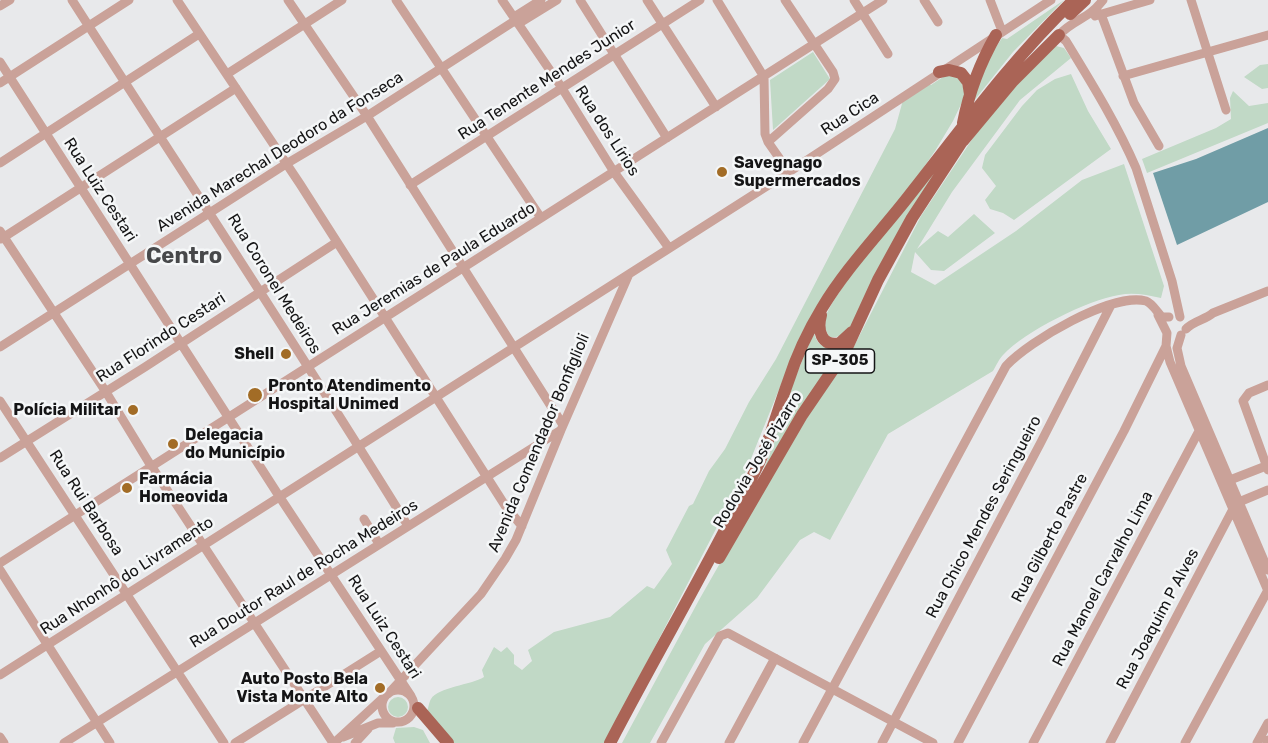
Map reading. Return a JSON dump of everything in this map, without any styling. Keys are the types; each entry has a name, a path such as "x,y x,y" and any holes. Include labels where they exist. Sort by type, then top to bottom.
{"main road":[{"name":"Rodovia José Pizarro","path":"610,743 759,462 769,441 788,381 806,339 823,308 847,271 959,136 1028,48 1074,0"},
{"name":"Rodovia José Pizarro","path":"617,743 680,625 802,415 835,369 861,320 878,280 959,136 1085,0"},
{"path":"959,136 981,62 999,33"},
{"path":"959,136 1059,35"},
{"path":"939,72 949,70 962,73 968,82 970,96"},
{"path":"823,308 819,330 828,343 835,344 844,340 861,320"},
{"path":"414,701 448,743"},
{"path":"428,725 439,743"}],"street":[{"path":"0,6 10,0"},
{"name":"Rua Coronel Medeiros","path":"72,0 261,291 408,526"},
{"path":"0,83 129,0"},
{"path":"177,0 337,242 506,507 522,526"},
{"path":"288,0 367,116 562,428"},
{"path":"227,74 342,0"},
{"path":"396,0 541,218"},
{"name":"Rua dos Lírios","path":"502,0 562,88 614,172 669,248"},
{"name":"Avenida Marechal Deodoro da Fonseca","path":"0,347 286,164 442,68 516,20 541,0"},
{"name":"Avenida Marechal Deodoro da Fonseca","path":"516,20 557,0"},
{"path":"580,0 667,138"},
{"path":"647,0 716,107"},
{"name":"Rua Tenente Mendes Junior","path":"410,185 700,0"},
{"path":"717,0 764,77 765,131 768,142 789,172"},
{"path":"768,142 835,79 833,72 785,0"},
{"path":"854,0 888,54"},
{"name":"Rua Jeremias de Paula Eduardo","path":"0,563 883,0"},
{"path":"924,0 938,22"},
{"path":"990,0 999,33"},
{"name":"Rua Cica","path":"513,348 789,172 1051,0"},
{"path":"1150,0 1100,7 1081,20 1071,23 1059,35 1064,38 1072,51 1128,150 1157,231 1178,306 1175,324 1166,346 1170,362 1268,570"},
{"path":"1191,0 1226,110"},
{"path":"1100,7 1134,103 1159,146"},
{"path":"0,163 199,34"},
{"path":"1123,76 1268,35"},
{"name":"Rua Luiz Cestari","path":"0,62 428,725"},
{"path":"236,88 1,236 106,392 151,466 304,699 335,742 378,723 415,720 428,725"},
{"name":"Rua Florindo Cestari","path":"0,458 337,242"},
{"name":"Avenida Comendador Bonfiglioli","path":"335,742 401,680 481,594 505,559 522,526 629,274"},
{"path":"615,305 622,284 619,280"},
{"path":"1175,324 1213,313 1268,291"},
{"path":"803,743 1006,366 1031,344 1049,333 1111,304 1130,300 1146,301 1175,324 1181,366 1230,480 1236,506 1268,590 1185,743"},
{"name":"Rua Chico Mendes Seringueiro","path":"882,743 1111,304"},
{"name":"Rua Gilberto Pastre","path":"958,743 1166,346"},
{"name":"Rua Nhonhô do Livramento","path":"0,675 513,348"},
{"path":"1230,480 1267,468 1243,401 1249,393 1268,385"},
{"name":"Rua Rui Barbosa","path":"0,401 224,743"},
{"name":"Rua Doutor Raul de Rocha Medeiros","path":"64,743 562,428"},
{"name":"Rua Manoel Carvalho Lima","path":"1033,743 1200,429"},
{"path":"1236,506 1268,490"},
{"name":"Rua Joaquim P Alves","path":"1110,743 1236,506"},
{"path":"364,519 379,544"},
{"path":"0,570 110,743"},
{"path":"662,743 717,642 723,634 732,634 933,743"},
{"path":"235,743 381,651"},
{"path":"729,743 775,658"},
{"path":"397,690 407,692 414,701 413,714 399,722 388,720 382,712 382,702 386,695 397,690"},
{"path":"1257,743 1268,723"},
{"path":"356,743 370,726"},
{"path":"0,737 4,743"}],"green space":[{"path":"1064,0 1013,52 973,102 987,61 1002,38 1007,39"},
{"path":"1056,46 1064,48 1071,58 1020,100 952,192 917,249 938,231 948,237 974,214 995,233 944,271 931,270 915,252 911,272 935,285 1016,231 1082,180 1124,164 1164,286 1161,298 1124,294 1074,310 1026,336 1002,357 993,371 888,434 830,540 814,532 800,540 757,598 705,644 650,743 622,743 699,600 785,449 849,356 921,216 975,135 1013,88"},
{"path":"813,52 830,79 773,130 770,80"},
{"path":"1268,64 1268,88 1262,89 1244,77 1260,65"},
{"path":"949,73 961,79 965,96 953,121 908,190 834,280 801,335 746,471 605,743 452,743 427,713 430,700 447,689 484,677 482,670 494,647 501,652 507,647 514,655 514,664 522,670 532,661 528,650 554,632 610,617 647,586 654,589 672,564 666,550 709,471 725,449 749,402 776,359 895,129 903,100 926,83 931,85"},
{"path":"1071,74 1088,111 1111,149 1014,220 990,209 985,200 996,186 982,168 985,155 1037,90 1055,79"},
{"path":"1233,91 1249,106 1268,103 1268,123 1147,173 1142,159 1216,128 1231,119 1230,98"},
{"path":"943,158 854,323 840,336 829,337 825,328 826,315 831,305 853,271"},
{"path":"814,332 818,342 825,347 844,347 761,476 793,383"},
{"path":"398,697 405,700 408,707 405,714 398,717 391,714 388,707 391,700"},
{"path":"414,727 423,730 430,743 395,743 393,738 396,728"}],"water":[{"path":"1268,128 1268,202 1177,245 1153,173 1196,159"}],"place":[{"name":"Savegnago Supermercados","path":"722,172"},
{"name":"Shell","path":"286,354"},
{"name":"Pronto Atendimento Hospital Unimed","path":"255,395"},
{"name":"Polícia Militar","path":"133,410"},
{"name":"Delegacia do Município","path":"173,444"},
{"name":"Farmácia Homeovida","path":"127,488"},
{"name":"Auto Posto Bela Vista Monte Alto","path":"380,688"}],"district":[{"name":"Centro","path":"184,257"}]}
